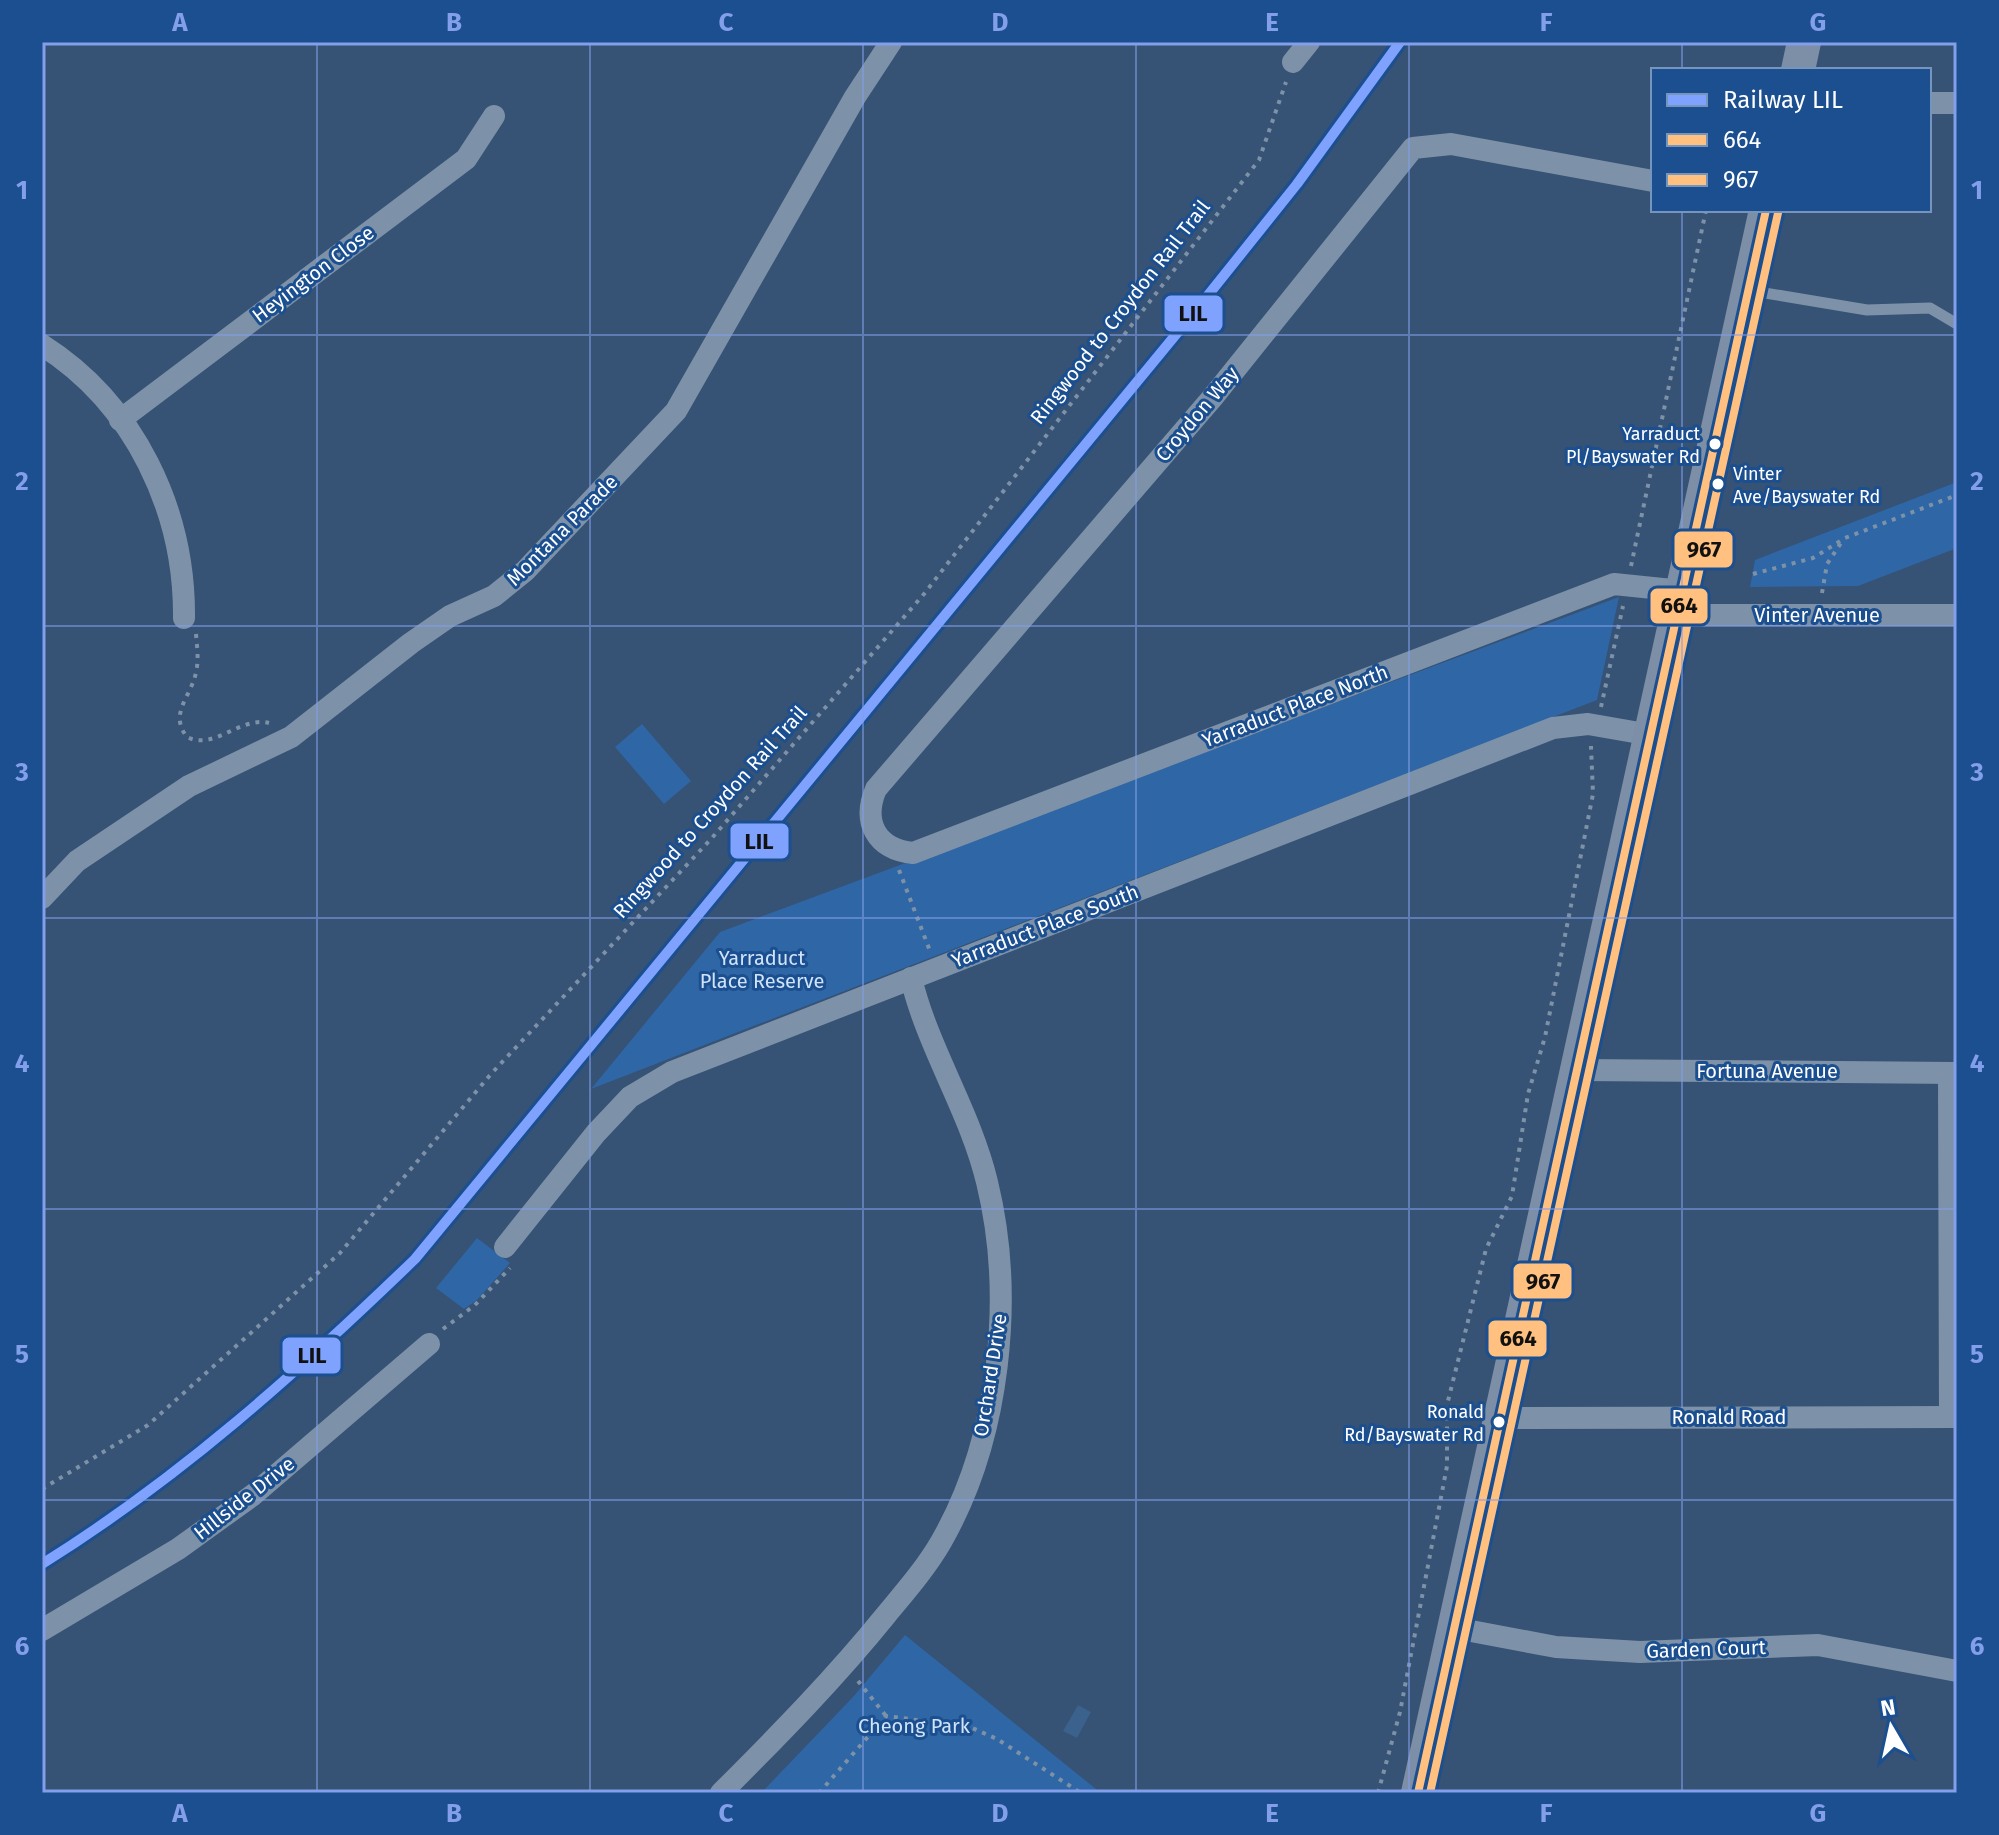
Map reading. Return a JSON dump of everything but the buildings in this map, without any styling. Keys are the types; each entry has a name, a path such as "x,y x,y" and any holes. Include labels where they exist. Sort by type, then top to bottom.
{"main road":[{"path":"1798,68 1804,42"},
{"path":"1418,1793 1766,212"}],"street":[{"name":"Montana Parade","path":"42,898 77,861 189,786 291,737 411,643 450,616 494,596 525,571 676,411 855,97 891,42"},
{"path":"1293,62 1309,42"},
{"path":"1931,103 1957,103"},
{"name":"Heyington Close","path":"120,420 466,159 494,116"},
{"name":"Croydon Way","path":"905,853 873,832 868,818 876,789 1213,397 1413,148 1451,144 1651,181"},
{"path":"42,345 87,380 145,455 166,501 180,552 184,618"},
{"name":"Yarraduct Place North","path":"905,853 1614,584 1627,585 1679,603"},
{"name":"Vinter Avenue","path":"1679,603 1821,615 1957,615"},
{"name":"Yarraduct Place South","path":"505,1247 577,1155 630,1097 672,1072 1553,728 1572,724 1597,725 1651,735"},
{"name":"Orchard Drive","path":"721,1793 815,1699 941,1543 961,1498 980,1441 992,1389 1001,1306 998,1244 987,1183 966,1113 928,1033 911,978"},
{"name":"Fortuna Avenue","path":"1578,1070 1953,1073"},
{"path":"1953,1073 1954,1417"},
{"name":"Hillside Drive","path":"42,1630 178,1549 253,1495 429,1344"},
{"name":"Ronald Road","path":"1501,1418 1954,1417"},
{"name":"Garden Court","path":"1455,1628 1556,1647 1640,1652 1818,1645 1957,1671"}],"lane":[{"path":"1749,290 1867,310 1930,308 1957,324"}],"path":[{"name":"Ringwood to Croydon Rail Trail","path":"42,1489 148,1425 340,1253 491,1074 711,839 924,594 1259,160 1293,62"},
{"path":"1378,1793 1400,1712 1447,1466 1447,1405 1486,1249 1512,1196 1528,1094 1545,1037 1593,794 1591,746 1706,212"},
{"path":"1753,574 1813,558 1845,538 1957,495"},
{"path":"1821,615 1823,576 1834,550 1845,538"},
{"path":"184,618 196,629 198,656 194,682 180,708 181,723 187,737 205,741 246,723 264,722 291,737"},
{"path":"905,853 899,876 937,968"},
{"path":"429,1344 454,1318 475,1305 518,1259 505,1247"},
{"path":"858,1681 886,1716 970,1727 997,1739 1081,1793"},
{"path":"819,1793 886,1716"}],"green space":[{"path":"1957,482 1957,548 1858,586 1750,587 1755,560"},
{"name":"Yarraduct Place Reserve","path":"1619,597 1597,700 591,1089 720,932"},
{"path":"642,724 691,781 664,804 615,747"},
{"path":"477,1238 510,1263 477,1300 464,1309 436,1288"},
{"name":"Cheong Park","path":"905,1635 1101,1793 761,1793 853,1697"}],"shaded area":[{"path":"1078,1705 1091,1712 1077,1738 1063,1731"}],"rail line":[{"name":"LIL","path":"42,1564 142,1496 236,1422 415,1259 1201,304 1297,184 1400,42"}],"transit line":[{"name":"664","path":"1418,1793 1766,212"},
{"name":"967","path":"1430,1793 1778,213"}],"place":[{"name":"Yarraduct Pl/Bayswater Rd","path":"1715,444"},
{"name":"Vinter Ave/Bayswater Rd","path":"1718,484"},
{"name":"Ronald Rd/Bayswater Rd","path":"1499,1422"}]}
